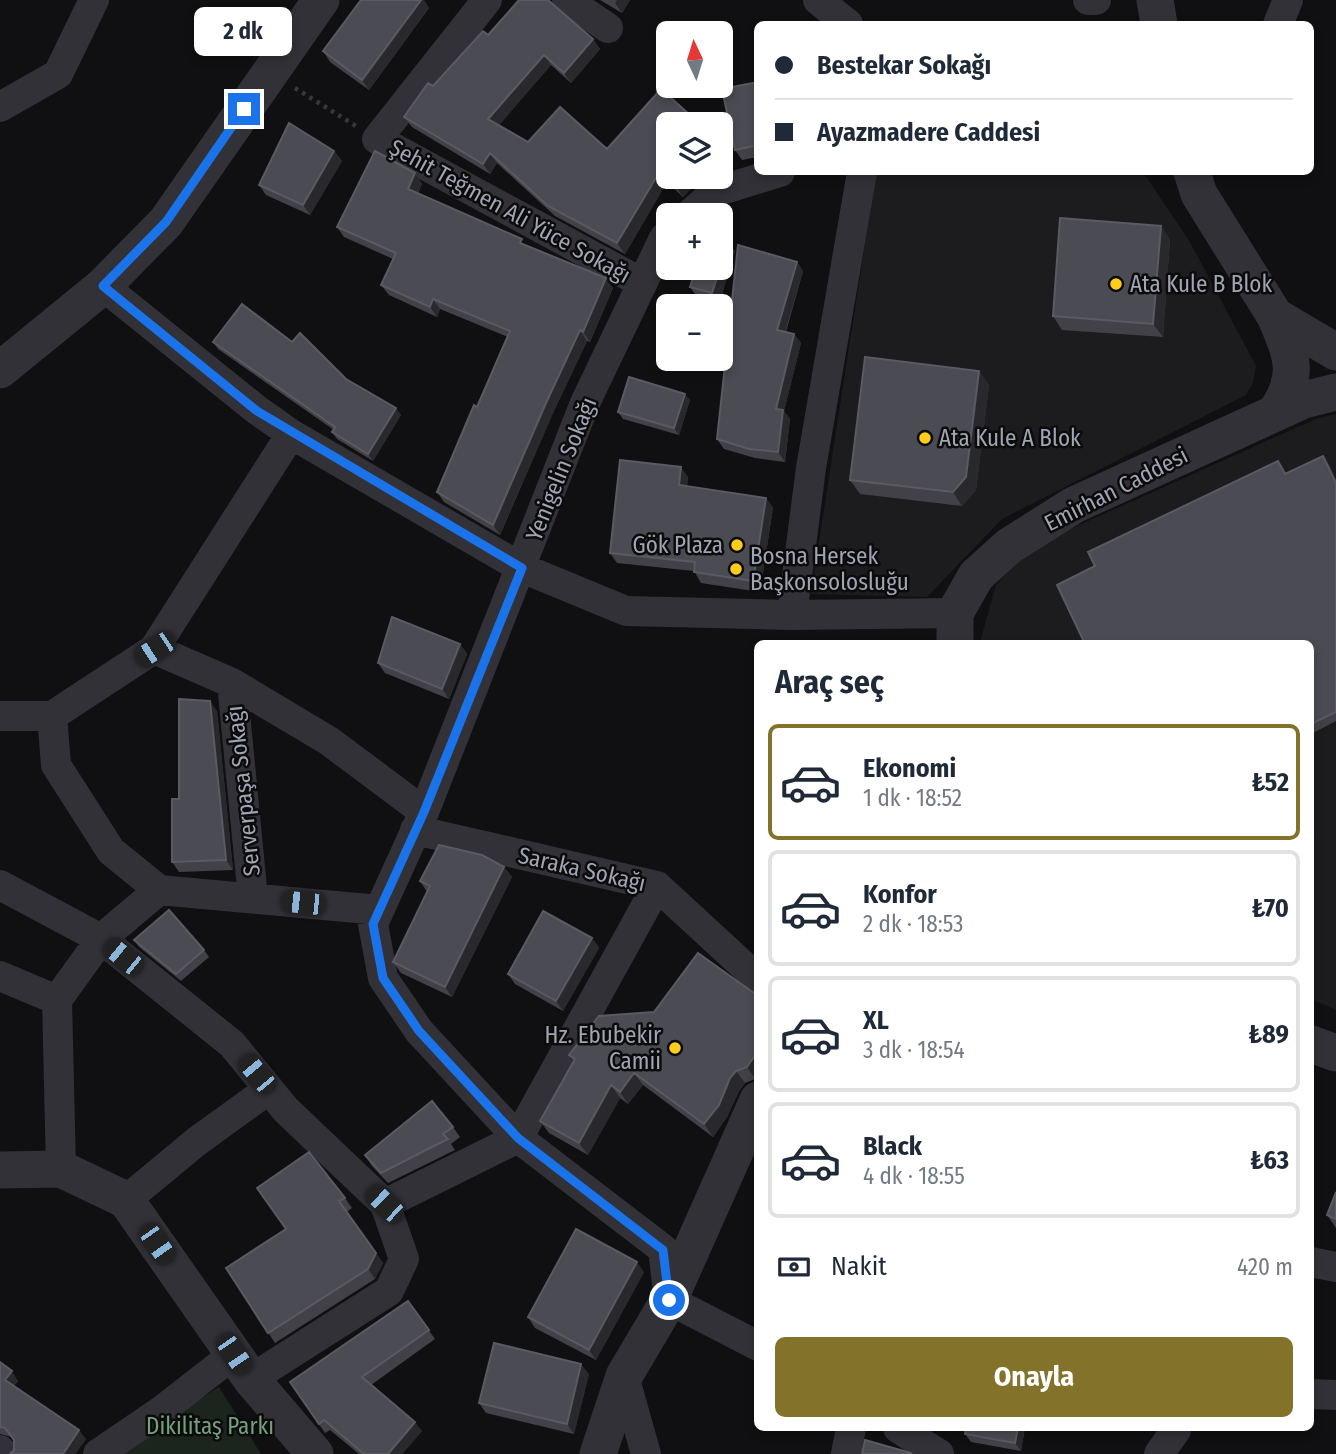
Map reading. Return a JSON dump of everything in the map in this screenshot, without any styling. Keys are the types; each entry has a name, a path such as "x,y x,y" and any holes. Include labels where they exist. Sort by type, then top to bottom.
{"street":[{"path":"0,107 58,74 94,0"},
{"path":"1,368 103,286 166,222 321,0"},
{"path":"377,139 487,0"},
{"path":"567,0 608,28"},
{"path":"818,0 844,21"},
{"path":"1088,0 1096,0"},
{"path":"1155,0 1158,21"},
{"path":"1279,21 1288,0"},
{"name":"Şehit Teğmen Ali Yüce Sokağı","path":"377,139 642,283"},
{"path":"703,203 715,192 770,175"},
{"path":"792,615 811,468 861,175"},
{"path":"1193,175 1199,194 1275,316 1292,360 1289,394 1275,413"},
{"name":"Yenigelin Sokağı","path":"656,257 585,404 522,568 626,611 792,615 955,628"},
{"path":"103,286 257,411 291,434 522,568 420,821 373,924 383,978 419,1031 518,1138 663,1250 669,1300"},
{"path":"1275,316 1336,352"},
{"name":"Emirhan Caddesi","path":"955,628 976,576 1009,546 1074,505 1304,400 1336,392"},
{"path":"0,716 52,716 155,649 291,434"},
{"path":"155,649 232,683 329,741 420,821"},
{"name":"Serverpaşa Sokağı","path":"232,683 253,898"},
{"path":"52,716 56,765 111,851 159,890 379,910"},
{"name":"Saraka Sokağı","path":"420,821 657,886 754,975"},
{"path":"0,885 101,939 232,1044 286,1110 385,1204 404,1259 389,1291 161,1411 98,1454"},
{"path":"385,1204 518,1138 657,886"},
{"path":"61,1169 57,1000 101,939 159,890"},
{"path":"0,976 57,1000"},
{"path":"1314,1045 1336,1053"},
{"path":"126,1200 196,1142 269,1089"},
{"path":"598,1454 624,1376 669,1300 754,1109"},
{"path":"0,1171 61,1169 126,1200 242,1366 315,1454"},
{"path":"1314,1263 1336,1268"},
{"path":"669,1300 754,1344"},
{"path":"624,1376 646,1454"},
{"path":"1314,1394 1336,1395"},
{"path":"846,1454 850,1431"},
{"path":"903,1431 939,1454"},
{"path":"0,1450 4,1454"}],"path":[{"path":"270,73 377,139"}],"shaded area":[{"path":"876,175 1145,175 1190,242 1256,366 1253,383 1246,395 1002,519 927,597 811,594"},
{"path":"1336,414 1336,1010 1314,1000 1314,640 981,640 996,585 1030,547 1318,418"}],"green space":[{"name":"Dikilitaş Parkı","path":"219,1387 261,1454 115,1454"}],"building":[{"path":"361,0 421,0 362,80 323,51"},
{"path":"519,0 548,0 593,39 564,73 544,55 488,119 528,142 560,107 607,149 656,95 656,98 671,98 687,112 656,112 656,178 617,243 548,206 490,153 483,164 404,117 428,83 433,86 483,31 488,35"},
{"path":"754,83 754,146 735,150 733,112 727,112 724,98 733,98 733,87"},
{"path":"289,123 334,151 303,205 259,185"},
{"path":"375,151 415,173 408,189 522,239 520,243 606,278 583,332 580,330 546,403 493,525 437,492 474,405 477,407 510,331 433,299 430,307 381,285 396,253 337,227"},
{"name":"Ata Kule B Blok","path":"1060,218 1161,226 1153,324 1053,316"},
{"path":"738,245 797,262 777,330 794,334 776,409 783,410 778,452 749,449 717,439 724,371 733,371 733,294"},
{"path":"692,280 716,280 712,293 690,287"},
{"path":"242,304 292,342 300,333 346,379 396,408 368,454 332,432 335,427 213,342"},
{"name":"Ata Kule A Blok","path":"865,357 979,371 966,477 953,492 850,480"},
{"path":"629,377 685,394 674,428 618,412"},
{"path":"1323,456 1336,483 1336,712 1314,723 1314,640 1083,640 1057,585 1095,566 1088,552 1278,461 1285,474"},
{"path":"620,460 681,467 679,485 766,498 753,581 694,572 695,562 610,553"},
{"path":"392,617 460,644 442,689 378,663"},
{"path":"179,699 210,701 226,860 172,862 172,799 179,799"},
{"path":"439,845 482,855 504,867 445,987 393,962 430,886 420,881"},
{"path":"169,910 204,950 176,974 134,940"},
{"path":"543,911 592,938 556,1001 508,974"},
{"name":"Hz. Ebubekir Camii","path":"698,953 754,993 754,1057 747,1067 736,1071 730,1078 719,1105 704,1124 634,1073 620,1092 611,1085 579,1143 540,1121 575,1059 569,1055 599,1016 654,1012"},
{"path":"432,1101 453,1127 443,1134 448,1139 381,1173 365,1155"},
{"path":"309,1152 345,1198 339,1201 376,1253 368,1269 268,1333 226,1268 286,1229 257,1188"},
{"path":"1336,1192 1336,1219 1327,1215"},
{"path":"576,1229 637,1262 589,1350 528,1317"},
{"path":"408,1301 429,1330 362,1377 415,1422 388,1454 364,1454 324,1420 319,1424 290,1382"},
{"path":"494,1343 581,1364 567,1424 479,1403"},
{"path":"0,1362 12,1371 5,1380 79,1430 63,1454 10,1454 14,1450 14,1440 5,1428 0,1427"},
{"path":"966,1431 1017,1431 1015,1443 965,1434"},
{"path":"865,1440 911,1453 862,1454"}],"place":[{"name":"Ata Kule B Blok","path":"1116,284"},
{"name":"Ata Kule A Blok","path":"925,438"},
{"name":"Gök Plaza","path":"737,545"},
{"name":"Bosna Hersek Başkonsolosluğu","path":"736,569"},
{"name":"Hz. Ebubekir Camii","path":"675,1048"}],"route":[{"path":"244,109 166,222 103,286 257,411 291,434 522,568 424,812 373,924 383,978 419,1031 518,1138 663,1250 669,1300"}]}
